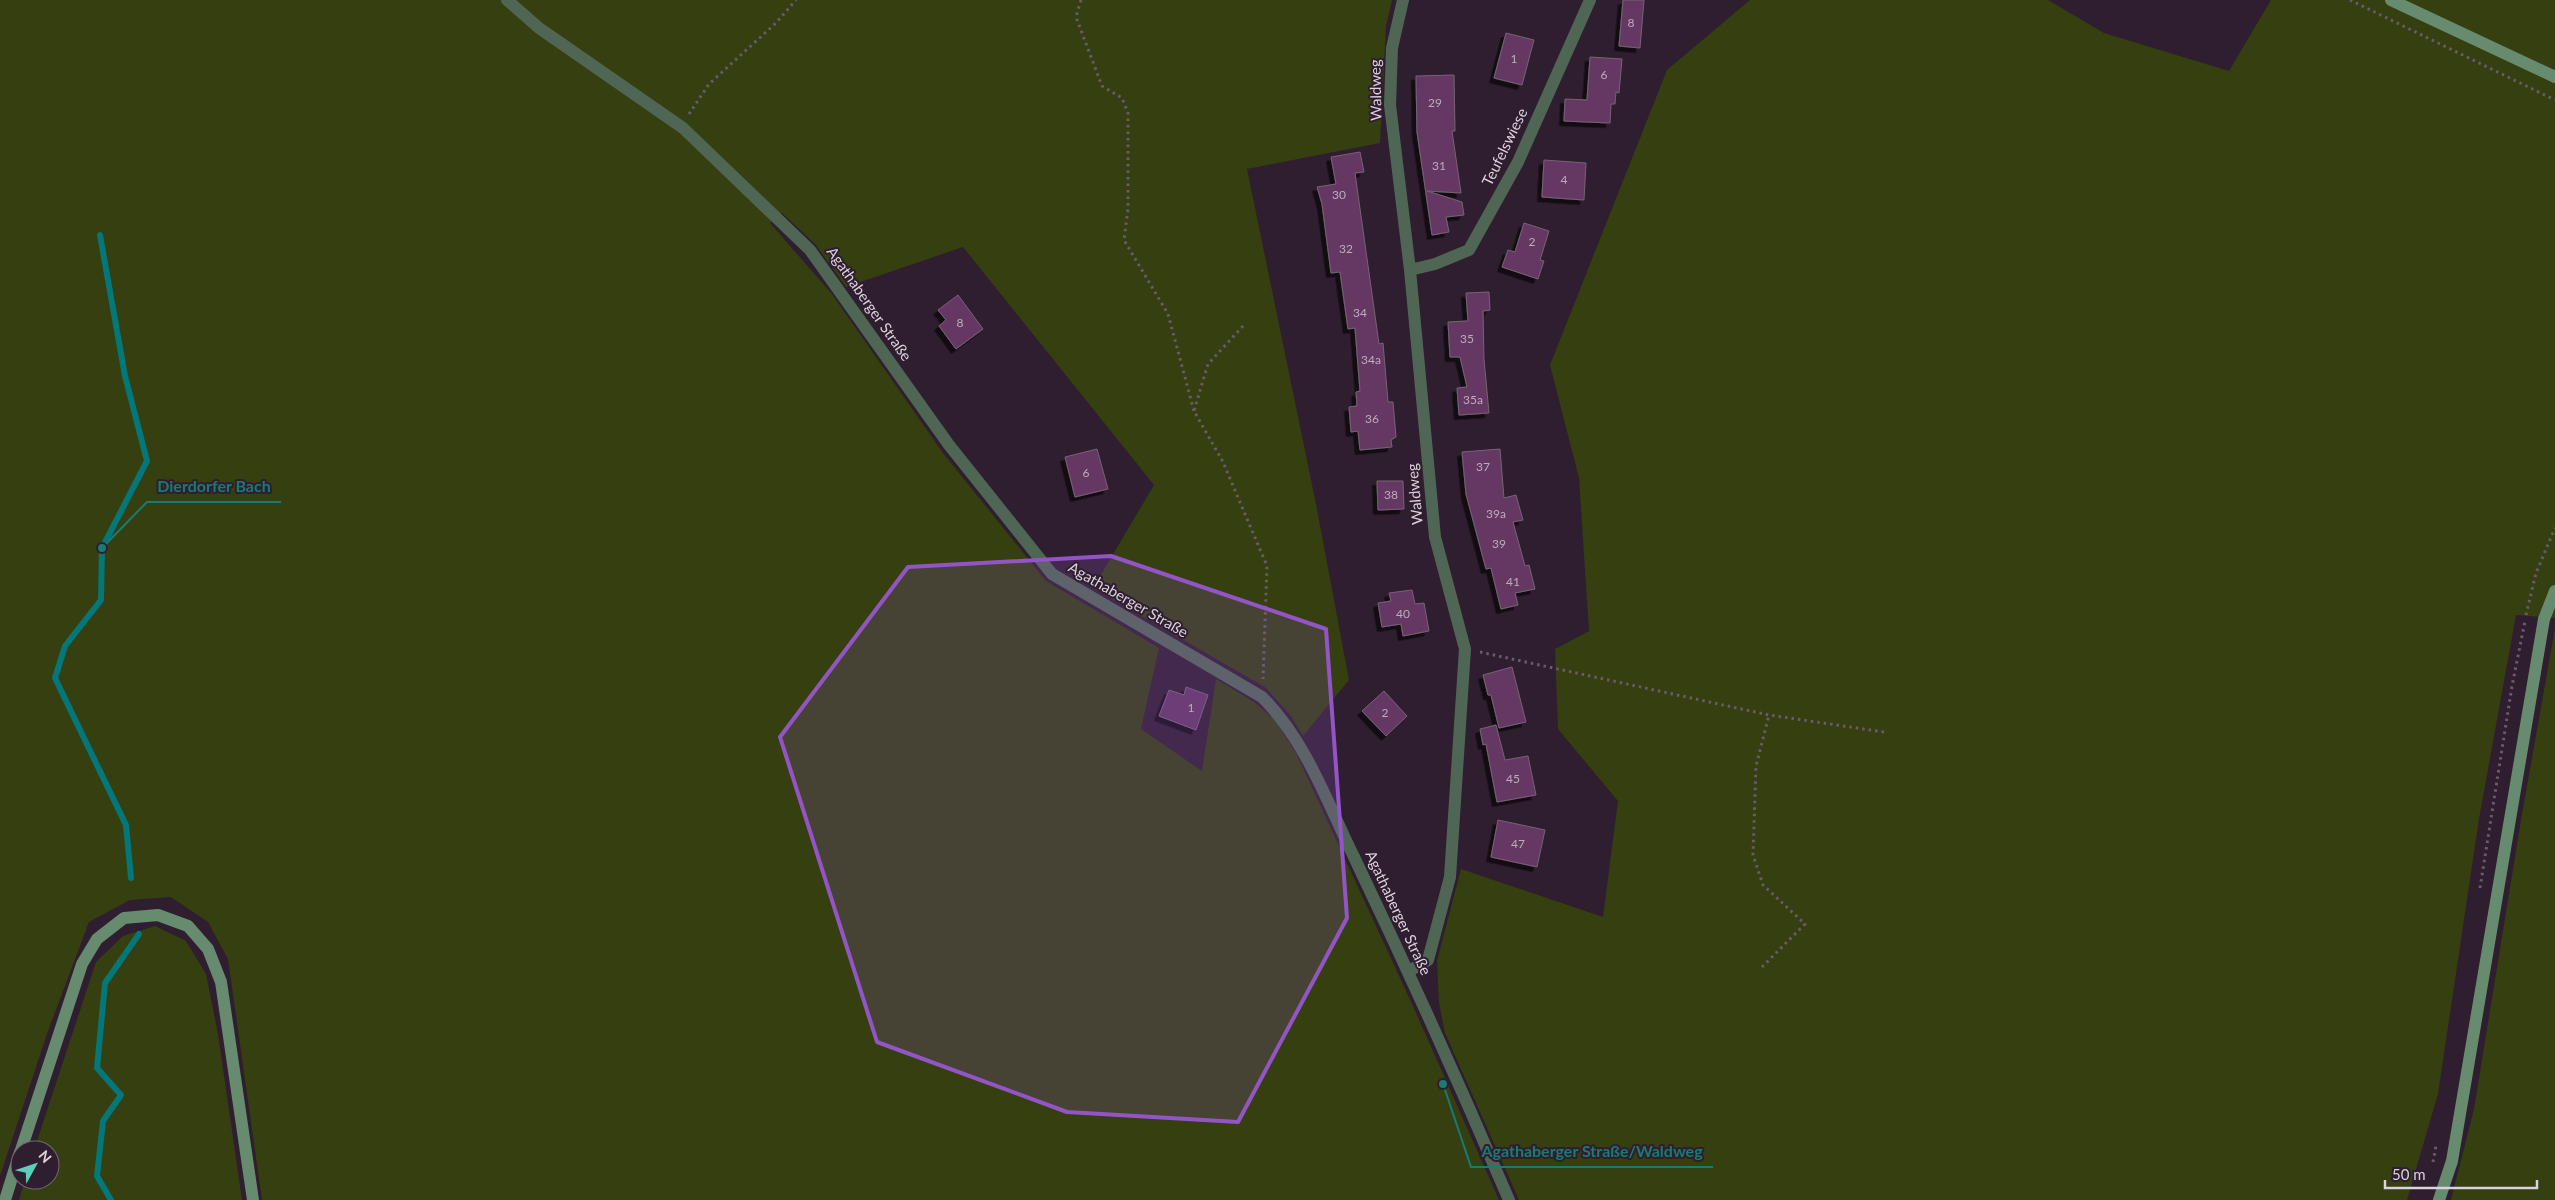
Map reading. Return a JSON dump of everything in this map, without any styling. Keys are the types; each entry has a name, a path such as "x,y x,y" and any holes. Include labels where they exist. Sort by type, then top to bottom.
{"main road":[{"path":"2391,0 2555,77"},
{"path":"2439,1200 2454,1153 2544,620 2555,591"},
{"path":"24,1140 82,964 97,939 124,918 158,915 188,926 208,949 221,982 253,1200"},
{"path":"5,1200 10,1184"}],"street":[{"name":"Agathaberger Straße","path":"507,0 539,28 683,128 810,250 949,445 1052,574 1262,697 1288,725 1409,971 1509,1200"},
{"name":"Waldweg","path":"1403,0 1392,48 1390,105 1410,270 1435,537 1465,649 1450,877 1428,960 1409,971"},
{"name":"Teufelswiese","path":"1410,270 1435,264 1469,250 1518,162 1590,0"}],"path":[{"path":"683,128 686,117 709,84 776,23 796,0"},
{"path":"1082,0 1076,17 1102,86 1122,98 1128,113 1128,209 1124,240 1168,314 1194,411 1223,462 1266,566 1262,697"},
{"path":"2350,0 2555,100"},
{"path":"1194,411 1208,364 1243,326"},
{"path":"1465,649 1769,715 1884,732"},
{"path":"1762,967 1805,924 1762,885 1753,855 1756,766 1769,715"}],"highlighted area":[{"path":"1111,556 1326,629 1347,918 1238,1122 1067,1112 877,1042 780,737 908,567"}],"green space":[{"path":"0,0 1392,0 1386,26 1380,143 1247,169 1316,504 1349,680 1303,736 1291,716 1265,687 1093,588 1154,485 963,247 846,287 815,244 782,213 770,223 832,294 943,453 1046,581 1159,648 1141,729 1202,771 1216,679 1254,702 1275,720 1297,755 1413,1006 1499,1200 262,1200 228,959 208,922 171,897 130,900 89,922 48,1031 12,1140 10,1140 10,1146 0,1176"},
{"path":"1750,0 2048,0 2104,33 2229,71 2271,0 2555,0 2555,618 2516,615 2479,819 2438,1094 2407,1200 1519,1200 1445,1033 1439,1003 1437,961 1461,869 1603,917 1618,801 1558,729 1555,649 1589,631 1579,478 1550,365 1667,70"},
{"path":"2555,628 2555,1200 2451,1200 2474,1109 2521,820"},
{"path":"155,926 186,941 206,974 218,1034 242,1200 19,1200 22,1190 60,1190 60,1140 37,1140 96,962 123,936"}],"building":[{"path":"1623,0 1644,0 1640,48 1619,46"},
{"path":"1506,33 1534,40 1522,85 1494,78"},
{"path":"1590,57 1622,59 1619,93 1616,92 1615,104 1611,104 1610,123 1564,121 1565,99 1587,100"},
{"path":"1454,75 1455,131 1452,131 1461,193 1427,191 1462,202 1464,215 1446,217 1449,232 1432,235 1417,132 1416,76"},
{"path":"1360,152 1364,172 1355,173 1379,344 1383,343 1388,402 1393,402 1396,437 1391,440 1392,447 1360,450 1358,431 1351,432 1349,407 1357,406 1356,392 1360,391 1355,328 1348,329 1340,272 1331,273 1322,204 1317,187 1336,184 1331,157"},
{"path":"1544,160 1586,163 1584,200 1542,197"},
{"path":"1524,223 1549,231 1540,260 1544,261 1538,279 1502,267 1508,250 1515,252"},
{"path":"1489,292 1490,310 1483,311 1484,359 1489,413 1459,415 1457,388 1467,387 1460,357 1450,357 1448,322 1468,321 1466,293"},
{"path":"958,295 983,329 956,349 939,326 946,320 938,310"},
{"path":"1097,449 1108,489 1075,497 1065,457"},
{"path":"1500,449 1504,498 1516,495 1523,520 1513,522 1525,566 1529,565 1535,589 1515,593 1518,605 1501,609 1491,568 1486,569 1466,494 1462,452"},
{"path":"1377,481 1403,481 1404,509 1378,510"},
{"path":"1412,590 1415,604 1424,603 1429,631 1403,636 1401,624 1382,627 1378,603 1391,601 1389,593"},
{"path":"1512,667 1526,722 1499,728 1491,695 1488,695 1483,675"},
{"path":"1186,687 1208,695 1196,730 1159,716 1169,690 1184,695"},
{"path":"1384,691 1407,716 1386,736 1362,711"},
{"path":"1496,725 1505,760 1528,756 1536,795 1497,802 1486,744 1483,745 1480,729"},
{"path":"1498,820 1545,830 1537,867 1491,857"}],"waterway":[{"path":"100,235 125,376 147,461 102,548 101,600 65,646 55,678 126,825 131,878"},
{"path":"111,1200 97,1176 103,1121 121,1095 97,1068 105,983 139,934"}],"place":[{"name":"Dierdorfer Bach","path":"102,548"},
{"name":"Agathaberger Straße/Waldweg","path":"1443,1084"}]}
